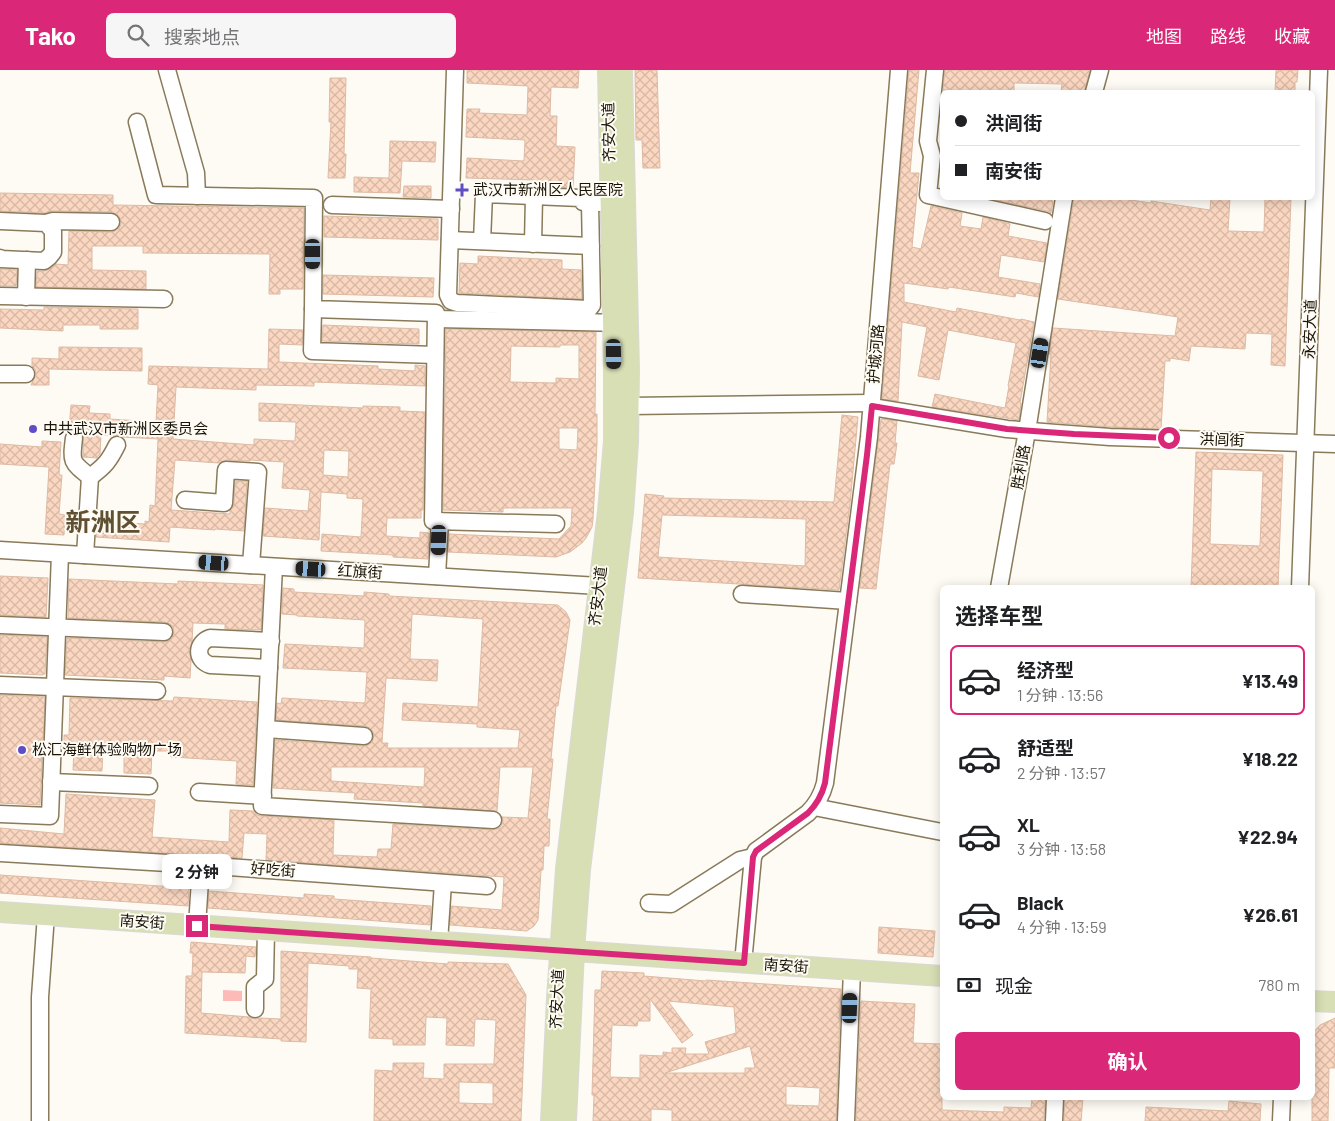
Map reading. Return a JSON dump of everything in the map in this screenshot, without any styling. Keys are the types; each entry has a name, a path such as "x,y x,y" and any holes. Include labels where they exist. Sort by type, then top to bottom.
{"main road":[{"name":"齐安大道","path":"552,1121 567,951 586,816 623,513 628,451 629,406 610,203 608,70"},
{"name":"齐安大道","path":"566,1121 566,869 608,511 614,441 615,397 621,323 622,70"},
{"name":"南安街","path":"0,912 940,976"},
{"path":"1315,1001 1335,1002"}],"street":[{"path":"167,70 196,173 197,196"},
{"path":"455,70 448,295 451,301 457,303 588,309 592,305 590,202"},
{"name":"护城河路","path":"753,857 756,851 814,807 825,783 869,437 899,70"},
{"path":"935,70 928,141 932,156 937,164 928,195 940,198"},
{"path":"1095,90 1100,70"},
{"name":"永安大道","path":"1315,185 1319,70"},
{"path":"137,122 156,195 314,198 312,351 435,355"},
{"path":"482,241 484,194 581,198 583,202 610,203"},
{"path":"532,244 534,196"},
{"path":"950,200 1045,222"},
{"name":"胜利路","path":"1001,585 1064,200"},
{"name":"永安大道","path":"1300,585 1314,200"},
{"path":"332,205 451,210"},
{"path":"0,222 111,222"},
{"path":"0,258 44,260 49,257 53,252 53,231 46,223"},
{"path":"450,240 591,246"},
{"path":"26,297 27,260"},
{"path":"0,296 164,299"},
{"path":"313,309 436,313 432,521 556,524"},
{"path":"436,319 621,323"},
{"path":"0,374 26,374"},
{"name":"洪闾街","path":"629,406 872,405 1027,431 1110,437 1335,444"},
{"path":"74,438 72,457 74,462 90,477"},
{"path":"90,477 103,468 117,445"},
{"path":"185,500 224,503 226,470 258,472 251,565"},
{"path":"85,555 90,477"},
{"path":"437,576 440,521"},
{"name":"红旗街","path":"0,550 599,586"},
{"path":"0,814 50,816 60,554"},
{"path":"274,567 262,806 493,820"},
{"path":"742,594 848,601"},
{"path":"0,625 164,632"},
{"path":"269,668 210,665 202,661 199,653 200,645 210,638 271,641"},
{"path":"0,685 157,691"},
{"path":"266,729 364,736"},
{"path":"51,782 149,786"},
{"path":"199,792 263,796"},
{"path":"814,807 940,832"},
{"name":"好吃街","path":"0,853 201,865 487,886"},
{"path":"649,903 671,904 740,860 753,857 744,963"},
{"path":"197,926 201,865"},
{"path":"439,942 443,883"},
{"path":"40,1121 40,997 46,915"},
{"path":"255,1009 255,987 266,979 266,930"},
{"path":"846,1121 852,970"},
{"path":"1054,1121 1055,1100"},
{"path":"1281,1121 1282,1100"}],"shaded area":[{"path":"223,990 242,991 242,1001 223,1001"}],"building":[{"path":"467,70 579,70 578,88 551,87 550,116 557,116 556,146 575,147 573,188 535,186 535,180 466,178 467,158 524,161 525,140 466,137 467,109 480,109 479,113 527,115 528,86 467,83"},
{"path":"635,70 657,70 660,168 643,168 642,140 636,140"},
{"path":"909,70 919,70 910,173 919,173 912,247 921,249 931,206 962,213 960,226 981,229 983,217 1010,224 1008,236 1047,243 1044,262 1001,255 998,277 1040,284 1038,297 1016,293 1015,297 949,287 948,289 904,283 904,302 956,312 957,308 1034,322 1020,403 1019,420 932,407 935,394 1005,408 1016,343 948,330 939,380 918,376 927,327 902,322 898,401 882,399"},
{"path":"945,70 1090,70 1085,90 1061,90 1062,84 1014,83 1014,90 943,90"},
{"path":"1276,70 1298,70 1295,90 1275,90"},
{"path":"330,78 346,78 345,178 328,178 331,122 329,122"},
{"path":"390,141 436,142 435,162 402,161 400,193 354,192 354,177 389,178"},
{"path":"404,186 431,186 431,198 403,197"},
{"path":"0,193 113,195 113,205 304,208 303,289 280,289 280,294 269,294 270,254 143,253 143,246 92,246 92,270 146,271 146,289 36,287 37,271 50,269 56,264 68,265 69,231 115,231 120,227 120,218 117,214 111,212 53,211 45,213 0,211"},
{"path":"995,200 1053,201 1051,213"},
{"path":"1074,200 1131,200 1151,203 1151,201 1210,210 1211,200 1230,200 1228,231 1264,232 1265,200 1291,200 1285,366 1271,365 1272,334 1246,333 1245,349 1191,346 1189,361 1170,358 1170,361 1165,361 1161,429 1047,422 1051,354 1049,354 1053,328 1175,336 1178,317 1058,299"},
{"path":"324,216 438,219 438,240 324,237"},
{"path":"478,256 562,260 562,269 581,270 582,299 459,293 460,263 478,264"},
{"path":"0,269 17,270 16,286 0,286"},
{"path":"323,275 434,278 433,297 323,294"},
{"path":"44,307 138,309 138,329 100,329 100,325 63,325 63,331 0,328 0,309 44,310"},
{"path":"323,325 419,329 419,344 322,341"},
{"path":"269,329 303,330 302,345 279,344 279,362 378,366 378,369 415,371 415,365 425,366 425,386 314,382 314,386 256,385 256,390 176,387 173,439 254,445 254,439 295,441 296,422 259,421 259,403 363,408 363,406 400,407 400,411 425,412 423,510 421,510 421,518 387,518 386,536 420,538 420,532 429,533 428,559 321,551 322,534 361,537 363,499 347,498 347,494 321,492 319,540 263,536 265,508 308,511 310,490 282,488 284,462 226,460 219,463 175,460 171,510 230,514 234,504 235,481 247,481 244,531 170,527 169,542 96,537 97,521 145,524 145,521 149,522 150,505 155,506 158,439 101,435 100,454 97,458 83,457 83,434 76,428 69,429 71,405 90,406 89,413 110,414 110,419 156,422 158,385 148,384 149,366 268,369","holes":["324,450 349,451 348,477 323,475"]},
{"path":"446,329 596,332 595,414 597,414 597,443 593,519 592,527 582,543 570,552 556,557 448,552 449,534 559,539 571,526 572,508 503,508 503,512 443,510","holes":["560,345 579,345 579,379 556,378 556,383 510,382 511,346 560,347","559,428 578,428 577,450 559,449"]},
{"path":"59,347 142,348 142,371 49,369 49,385 31,385 36,374 32,366 32,358 59,359"},
{"path":"842,415 858,417 850,504 839,590 638,578 645,494 664,496 663,498 834,502","holes":["662,515 806,519 805,566 658,557"]},
{"path":"881,419 897,421 895,443 897,443 894,464 890,464 876,589 860,588"},
{"path":"42,441 61,442 59,475 62,475 59,514 65,515 64,535 45,534 49,467 0,464 0,444 42,447"},
{"path":"1196,452 1283,455 1278,585 1191,585","holes":["1212,469 1263,471 1260,546 1210,544"]},
{"path":"0,576 48,578 46,617 0,615"},
{"path":"69,579 178,584 178,581 263,585 261,630 225,629 225,624 193,623 192,642 189,650 191,660 190,678 164,676 164,680 65,675 67,638 164,642 172,638 174,632 170,624 164,622 68,618"},
{"path":"283,588 294,589 294,592 364,596 364,592 389,594 389,596 558,605 566,612 570,620 558,706 556,706 551,759 553,759 547,819 550,819 549,846 544,846 538,920 534,926 527,931 450,925 451,906 502,910 504,877 266,860 267,834 244,833 242,858 0,843 0,828 64,834 66,794 155,800 152,837 229,842 230,810 254,811 257,815 261,816 334,820 333,855 377,857 378,849 391,849 393,824 492,830 501,826 502,817 528,818 533,767 500,767 497,811 423,806 423,803 354,799 355,793 273,788 275,740 363,746 372,742 374,736 370,728 365,726 276,720 277,703 281,704 282,698 365,703 367,672 283,668 285,644 364,648 365,620 282,614","holes":["412,614 483,619 478,707 403,703 402,720 477,724 477,727 520,730 518,748 387,748 388,743 382,743 386,678 437,681 438,660 410,659","331,767 425,767 424,787 331,781"]},
{"path":"0,635 47,637 45,674 0,673"},
{"name":"松汇海鲜体验购物广场","path":"0,695 45,697 40,805 0,803"},
{"path":"174,697 257,702 253,785 236,784 237,761 171,757 171,751 152,751 151,774 124,773 124,749 103,749 102,771 73,770 74,748 64,747 64,735 69,735 70,698 173,701"},
{"path":"0,875 189,888 188,906 0,893"},
{"path":"209,891 304,898 304,894 334,896 334,899 431,906 430,925 208,908"},
{"path":"879,927 935,931 933,957 878,953"},
{"path":"191,942 256,947 255,957 246,956 245,973 202,972 201,1013 255,1019 281,1019 281,951 448,964 448,962 508,964 526,995 521,1121 374,1121 375,1070 393,1071 393,1063 424,1063 423,1078 444,1079 444,1064 494,1064 496,1020 475,1019 474,1046 446,1045 447,1018 426,1017 425,1045 393,1045 393,1039 369,1038 371,989 357,988 358,969 349,969 349,966 308,963 306,1042 185,1033 186,976 192,976 193,953 190,953","holes":["459,1082 493,1083 493,1104 459,1103"]},
{"path":"602,971 644,973 644,976 706,981 841,989 836,1121 672,1121 672,1110 651,1109 651,1121 593,1121 595,990 601,990","holes":["650,999 682,1043 693,1035 668,1001 734,1007 736,1033 705,1042 709,1054 685,1054 686,1048 672,1048 672,1053 663,1052 663,1056 640,1055 640,1078 610,1077 612,1025 637,1026 638,1021 650,1021","750,1046 755,1068 745,1068 745,1073 665,1073","786,1086 820,1088 819,1106 786,1105"]},
{"path":"861,1001 915,1004 913,1043 940,1044 940,1100 942,1100 942,1110 1004,1112 1004,1107 1031,1108 1032,1100 1045,1100 1044,1121 856,1121"},
{"path":"1335,1018 1335,1068 1329,1068 1328,1121 1312,1121 1312,1100 1315,1100 1315,1031 1320,1025"},
{"path":"1065,1100 1083,1100 1081,1121 1064,1121"},
{"path":"1229,1101 1261,1104 1260,1121 1145,1121 1146,1107 1228,1111"}],"place":[{"name":"武汉市新洲区人民医院","path":"462,190"},
{"name":"中共武汉市新洲区委员会","path":"33,429"},
{"name":"松汇海鲜体验购物广场","path":"22,750"}],"district":[{"name":"新洲区","path":"103,522"}],"route":[{"path":"197,926 744,963 753,857 756,851 814,807 825,783 872,406 1007,429 1110,437 1169,438"}]}
